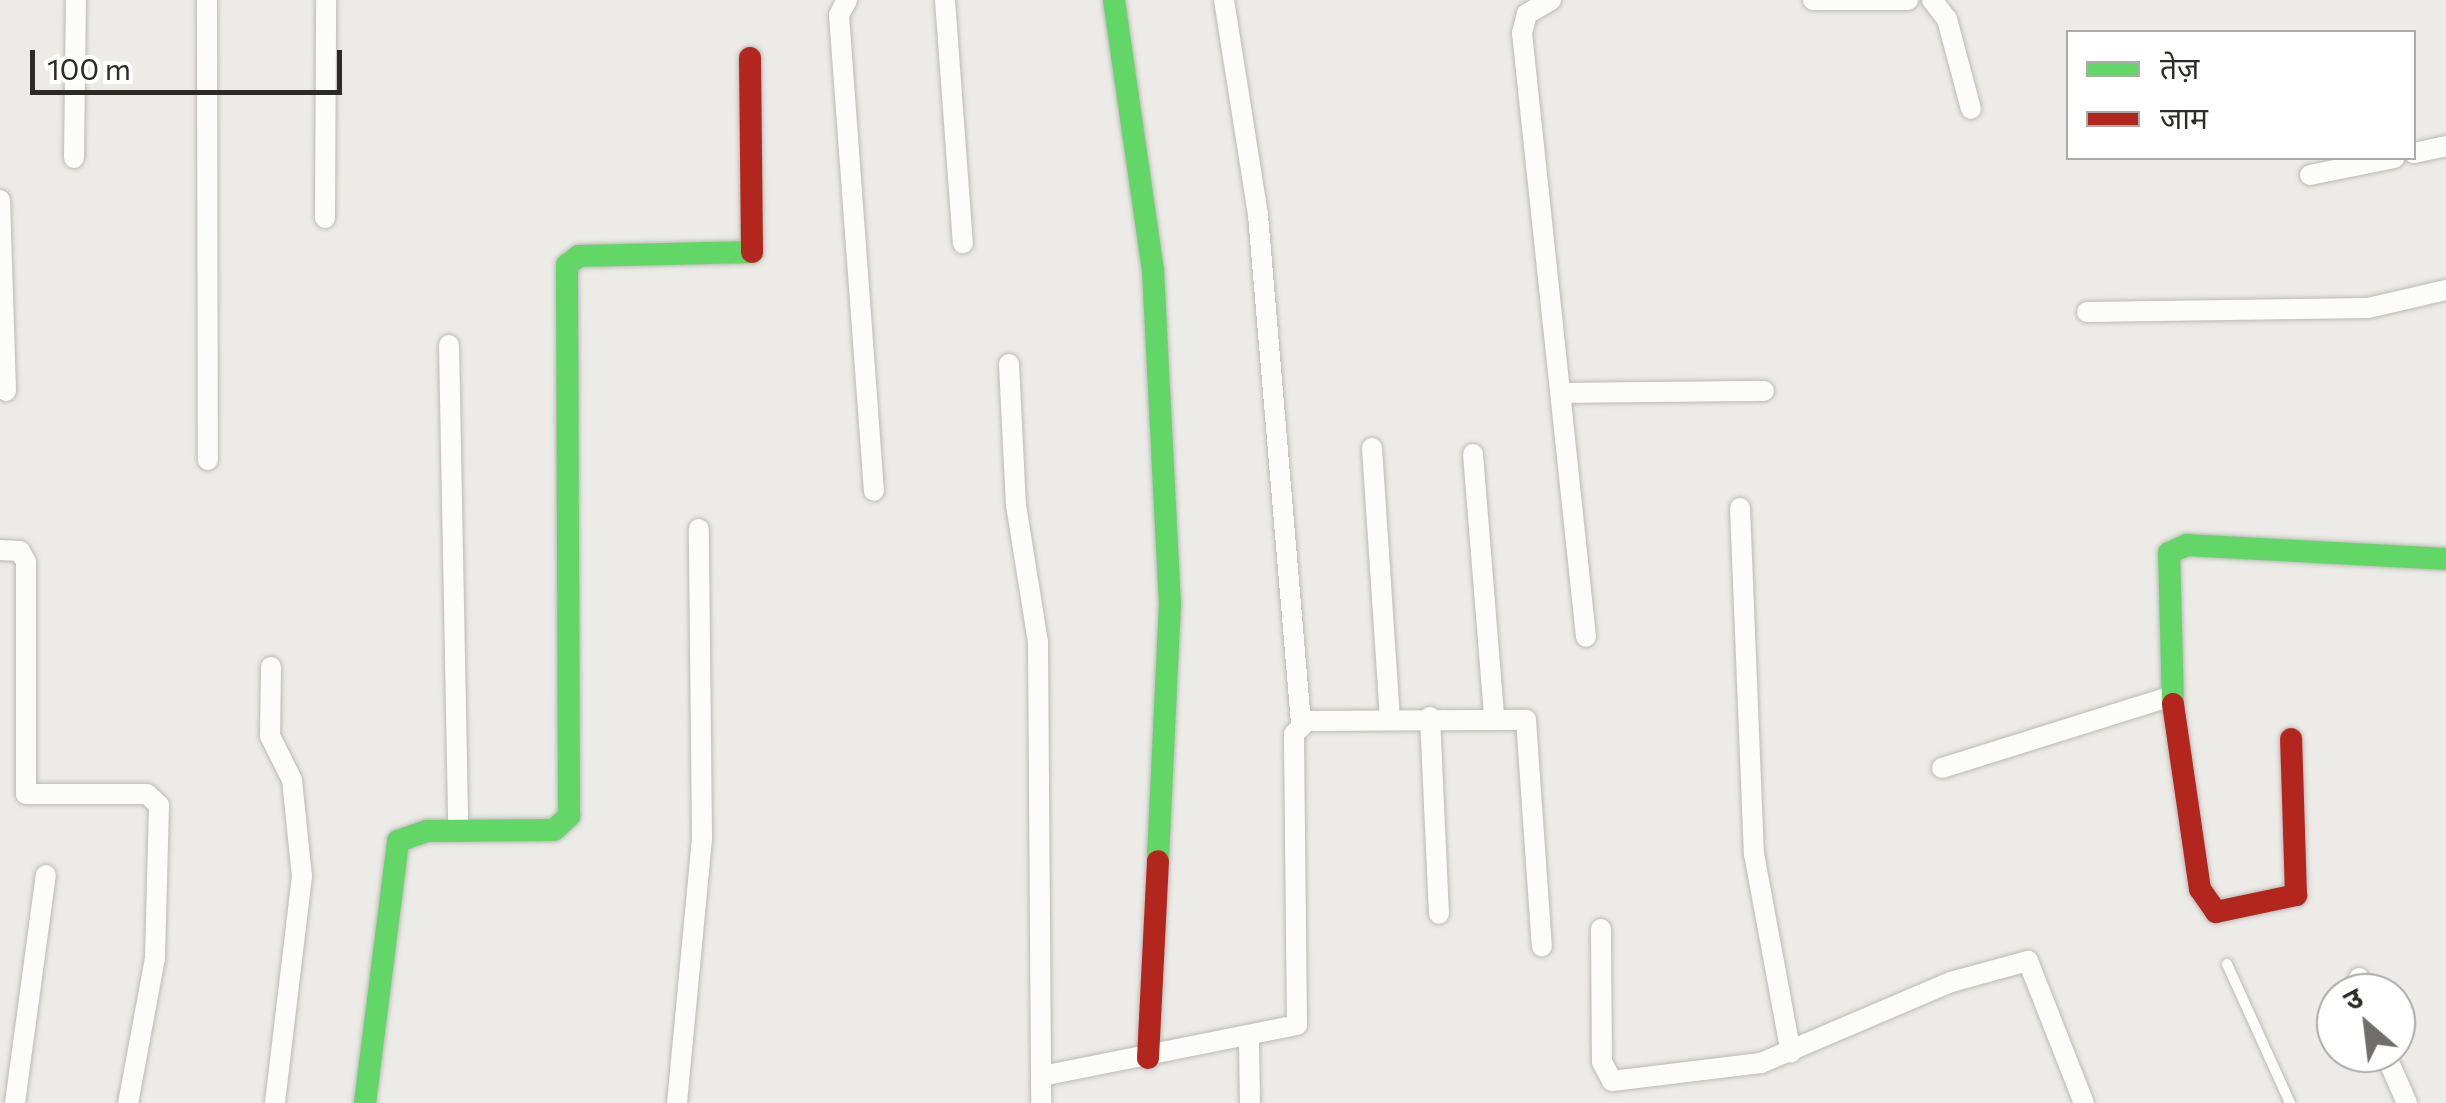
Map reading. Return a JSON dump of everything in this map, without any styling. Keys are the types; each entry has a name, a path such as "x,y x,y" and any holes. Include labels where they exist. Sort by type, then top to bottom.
{"street":[{"path":"74,158 76,0"},
{"path":"208,0 208,460"},
{"path":"326,0 326,218"},
{"path":"847,0 840,15 874,491"},
{"path":"945,0 963,243"},
{"path":"1114,0 1152,270 1170,603 1148,1058"},
{"path":"1042,1076 1249,1041 1290,1031 1300,1016 1301,723 1258,215 1224,0"},
{"path":"1551,0 1527,14 1522,32 1564,393 1586,638"},
{"path":"1813,0 1908,0"},
{"path":"1932,0 1946,18 1971,109"},
{"path":"365,1103 395,850 411,833 554,830 570,816 564,274 579,256 752,254 750,58"},
{"path":"2416,153 2446,146"},
{"path":"2310,175 2384,160"},
{"path":"0,200 6,392"},
{"path":"2086,312 2368,308 2446,290"},
{"path":"449,345 458,831"},
{"path":"1010,364 1016,505 1038,642 1041,1103"},
{"path":"1564,393 1764,391"},
{"path":"1372,448 1390,718"},
{"path":"1474,454 1494,715"},
{"path":"1740,508 1754,854 1791,1053"},
{"path":"677,1103 702,837 699,528"},
{"path":"2291,740 2296,895 2216,912 2200,889 2172,696 2165,636 2173,549 2446,559"},
{"path":"0,550 20,551 26,562 26,794 147,794 159,805 155,958 128,1103"},
{"path":"271,667 270,736 292,780 302,876 275,1103"},
{"path":"1942,768 2172,696"},
{"path":"1301,723 1494,715 1529,725 1542,946"},
{"path":"1430,716 1439,914"},
{"path":"15,1103 46,874"},
{"path":"1601,929 1602,1062 1612,1080 1791,1053 1951,982 2028,961 2084,1103"},
{"path":"1249,1041 1250,1103"},
{"path":"2393,1073 2406,1103"}],"lane":[{"path":"2227,964 2290,1103"}],"traffic: fast":[{"path":"1114,0 1153,270 1170,603 1158,861"},
{"path":"365,1103 398,841 427,831 554,830 569,816 567,265 579,256 752,252"},
{"path":"2173,704 2169,553 2187,545 2446,559"}],"traffic: jam":[{"path":"750,58 752,252"},
{"path":"2173,704 2200,889 2216,912 2296,895 2291,739"},
{"path":"1148,1058 1158,861"}]}
